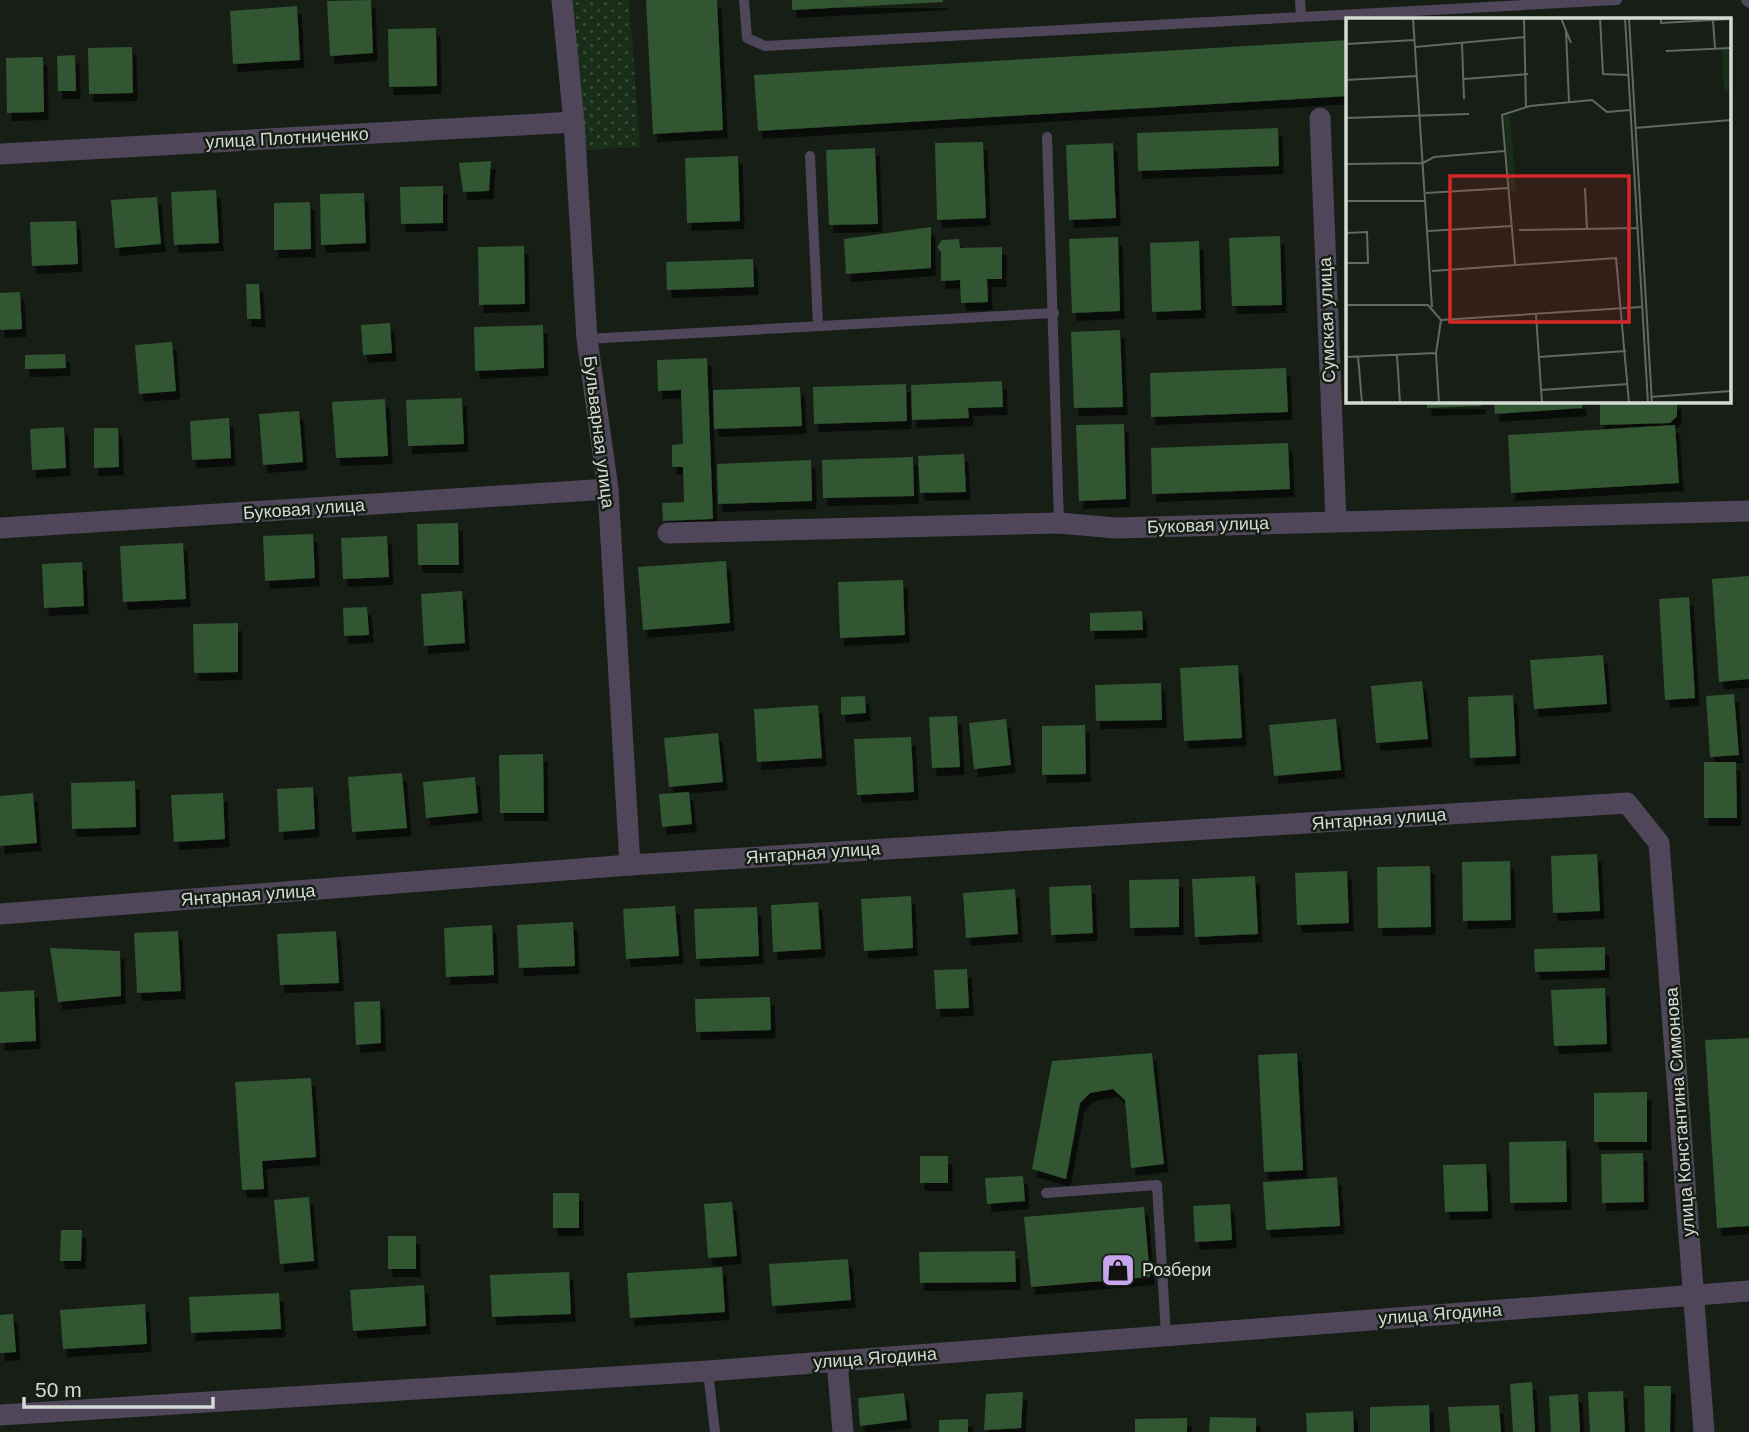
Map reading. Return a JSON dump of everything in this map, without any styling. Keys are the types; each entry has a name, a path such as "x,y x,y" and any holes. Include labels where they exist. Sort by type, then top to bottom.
{"street":[{"name":"Бульварная улица","path":"562,0 587,339 608,489 630,865"},
{"name":"Сумская улица","path":"1320,118 1336,521"},
{"name":"улица Плотниченко","path":"0,154 573,122"},
{"name":"Буковая улица","path":"0,528 608,489"},
{"name":"Буковая улица","path":"668,533 1059,523 1116,528 1749,511"},
{"name":"Янтарная улица","path":"0,914 630,865 1627,803"},
{"name":"улица Константина Симонова","path":"1627,803 1659,843 1704,1432"},
{"name":"улица Ягодина","path":"0,1415 708,1371 1749,1291"},
{"path":"837,1361 843,1432"}],"lane":[{"path":"744,0 747,38 765,46 1617,0"},
{"path":"1300,0 1301,16"},
{"path":"1047,137 1059,523"},
{"path":"810,156 818,324"},
{"path":"587,339 818,324 1054,313"},
{"path":"1046,1193 1157,1185 1166,1335"},
{"path":"708,1371 715,1432"}],"green space":[{"path":"573,0 629,0 640,147 585,150"}],"building":[{"path":"371,0 373,53 330,56 327,1"},
{"path":"646,0 717,0 723,130 653,134"},
{"path":"792,0 943,0 943,2 792,10"},
{"path":"297,6 300,60 233,64 230,11"},
{"path":"436,28 437,86 389,87 388,29"},
{"path":"1346,40 1346,96 758,131 754,75"},
{"path":"132,47 133,93 89,94 88,48"},
{"path":"75,55 76,91 58,91 57,56"},
{"path":"43,57 44,112 7,113 6,58"},
{"path":"1278,128 1279,166 1138,171 1137,133"},
{"path":"983,142 986,218 937,220 935,143"},
{"path":"1113,143 1116,218 1069,220 1066,145"},
{"path":"875,148 878,224 829,225 826,150"},
{"path":"738,156 740,221 687,223 685,158"},
{"path":"491,161 489,191 463,192 459,163"},
{"path":"443,186 443,223 401,224 400,187"},
{"path":"216,190 219,243 174,245 171,192"},
{"path":"364,193 366,243 321,245 320,194"},
{"path":"157,197 161,244 115,248 111,200"},
{"path":"310,202 311,249 274,250 274,203"},
{"path":"76,221 78,264 32,266 30,222"},
{"path":"931,227 931,268 846,274 844,239"},
{"path":"1280,236 1282,305 1232,306 1229,238"},
{"path":"1118,237 1120,311 1072,313 1069,239"},
{"path":"959,239 960,248 1002,247 1002,279 987,279 988,302 961,303 960,280 941,281 941,252 937,247 942,240"},
{"path":"1199,241 1201,310 1152,312 1150,243"},
{"path":"524,246 525,304 479,305 478,247"},
{"path":"753,259 754,287 667,290 666,262"},
{"path":"246,284 259,284 261,319 247,319"},
{"path":"20,292 22,329 0,330 0,293"},
{"path":"390,323 392,353 363,355 361,325"},
{"path":"543,325 544,368 475,371 474,327"},
{"path":"1120,330 1123,407 1074,408 1071,332"},
{"path":"172,342 176,391 139,394 135,345"},
{"path":"65,354 66,368 25,369 25,355"},
{"path":"707,358 713,519 663,521 662,503 684,502 683,467 672,467 672,445 683,444 681,390 658,391 657,360"},
{"path":"1286,368 1288,412 1151,417 1150,373"},
{"path":"1002,381 1003,407 968,408 969,418 912,420 911,385"},
{"path":"906,384 907,421 814,424 813,387"},
{"path":"800,387 802,426 714,429 713,390"},
{"path":"462,398 464,444 408,446 406,400"},
{"path":"385,399 388,456 336,458 332,402"},
{"path":"1427,402 1481,402 1481,406 1427,408"},
{"path":"1494,402 1582,402 1582,408 1495,414"},
{"path":"1600,402 1677,402 1677,416 1670,423 1600,425"},
{"path":"299,411 303,462 263,465 259,414"},
{"path":"229,418 231,458 192,460 190,421"},
{"path":"1124,424 1126,499 1079,501 1076,425"},
{"path":"1675,425 1679,483 1511,493 1508,435"},
{"path":"64,427 66,468 32,470 30,429"},
{"path":"94,428 118,428 119,467 94,468"},
{"path":"1288,443 1290,489 1152,494 1151,448"},
{"path":"964,454 966,492 920,493 918,456"},
{"path":"913,457 914,496 823,498 822,460"},
{"path":"811,460 812,501 718,504 717,464"},
{"path":"458,523 459,565 418,565 417,524"},
{"path":"313,534 315,578 265,581 263,536"},
{"path":"387,536 389,577 343,579 341,538"},
{"path":"183,543 186,599 123,602 120,546"},
{"path":"726,561 730,623 643,630 638,567"},
{"path":"82,562 84,606 44,608 42,564"},
{"path":"1749,576 1749,679 1719,682 1712,579"},
{"path":"903,580 905,635 840,638 838,582"},
{"path":"462,591 465,643 424,646 421,594"},
{"path":"1689,597 1695,698 1665,700 1659,599"},
{"path":"367,607 369,635 344,636 343,608"},
{"path":"1142,611 1143,630 1090,631 1090,613"},
{"path":"238,623 238,672 194,673 193,624"},
{"path":"1603,655 1607,704 1534,709 1530,660"},
{"path":"1238,665 1242,738 1184,741 1180,668"},
{"path":"1422,681 1428,739 1376,743 1371,686"},
{"path":"1161,683 1162,720 1096,721 1095,685"},
{"path":"1734,694 1739,755 1710,757 1706,696"},
{"path":"1513,695 1516,756 1470,758 1468,697"},
{"path":"865,696 866,713 841,715 841,697"},
{"path":"818,705 822,758 757,762 754,709"},
{"path":"957,716 960,767 932,768 929,717"},
{"path":"1006,719 1011,765 974,769 969,723"},
{"path":"1336,719 1341,770 1274,776 1269,725"},
{"path":"1085,725 1086,774 1042,775 1042,726"},
{"path":"718,733 723,782 669,787 664,738"},
{"path":"911,737 914,792 857,795 854,739"},
{"path":"543,754 544,813 500,813 499,755"},
{"path":"1704,762 1736,762 1737,818 1704,818"},
{"path":"402,773 407,828 352,832 348,777"},
{"path":"475,777 478,813 426,818 423,782"},
{"path":"135,781 136,827 72,829 71,783"},
{"path":"313,787 315,829 279,832 277,789"},
{"path":"689,792 692,824 662,827 659,794"},
{"path":"33,793 37,843 0,846 0,796"},
{"path":"223,793 225,839 174,842 171,795"},
{"path":"1597,854 1600,911 1553,913 1551,856"},
{"path":"1510,861 1511,920 1463,921 1462,862"},
{"path":"1430,866 1431,927 1378,928 1377,867"},
{"path":"1347,871 1349,923 1297,925 1295,873"},
{"path":"1255,876 1258,934 1195,937 1192,879"},
{"path":"1179,879 1179,927 1130,928 1129,880"},
{"path":"1091,885 1093,933 1051,935 1049,887"},
{"path":"1015,889 1018,934 966,938 963,893"},
{"path":"911,896 913,948 864,951 861,899"},
{"path":"818,902 821,949 773,952 771,905"},
{"path":"675,906 679,956 626,959 623,909"},
{"path":"757,907 759,956 696,959 694,909"},
{"path":"573,922 575,966 519,968 517,925"},
{"path":"492,925 494,975 446,977 444,928"},
{"path":"178,931 181,991 137,993 134,933"},
{"path":"336,931 339,983 280,985 277,934"},
{"path":"1605,947 1605,970 1535,972 1534,949"},
{"path":"50,948 120,951 121,996 58,1002"},
{"path":"967,969 969,1008 936,1009 934,970"},
{"path":"1605,988 1607,1044 1554,1046 1551,990"},
{"path":"34,990 36,1041 0,1043 0,992"},
{"path":"770,997 771,1030 696,1032 695,999"},
{"path":"380,1001 381,1043 356,1045 354,1002"},
{"path":"1749,1038 1749,1226 1717,1228 1705,1040"},
{"path":"1152,1053 1164,1164 1131,1168 1125,1100 1113,1089 1090,1093 1080,1103 1066,1179 1032,1169 1052,1061"},
{"path":"1297,1053 1303,1170 1264,1172 1258,1055"},
{"path":"311,1078 316,1157 262,1161 264,1189 242,1190 235,1082"},
{"path":"1647,1092 1647,1142 1594,1142 1594,1093"},
{"path":"1566,1141 1567,1202 1510,1203 1509,1142"},
{"path":"1643,1153 1644,1202 1602,1203 1601,1154"},
{"path":"920,1156 948,1156 948,1183 920,1183"},
{"path":"1486,1164 1488,1211 1445,1212 1443,1165"},
{"path":"1023,1176 1025,1201 987,1204 985,1178"},
{"path":"1337,1177 1340,1226 1266,1230 1263,1182"},
{"path":"553,1193 579,1193 579,1228 553,1228"},
{"path":"309,1197 314,1261 280,1264 274,1200"},
{"path":"732,1202 737,1256 708,1258 704,1204"},
{"path":"1230,1204 1232,1240 1195,1242 1193,1206"},
{"path":"1144,1207 1150,1277 1031,1287 1024,1217"},
{"path":"61,1230 82,1230 81,1261 60,1261"},
{"path":"388,1236 416,1236 416,1269 388,1269"},
{"path":"1015,1251 1016,1282 920,1283 919,1252"},
{"path":"848,1259 851,1300 772,1306 769,1264"},
{"path":"722,1267 725,1312 630,1318 627,1273"},
{"path":"569,1272 571,1314 492,1317 490,1275"},
{"path":"424,1285 426,1326 353,1331 350,1290"},
{"path":"279,1293 281,1329 191,1333 189,1297"},
{"path":"145,1304 147,1344 63,1349 60,1310"},
{"path":"13,1314 16,1352 0,1353 0,1315"},
{"path":"1532,1382 1535,1432 1513,1432 1510,1384"},
{"path":"1644,1386 1671,1386 1670,1432 1645,1432"},
{"path":"1623,1391 1625,1432 1590,1432 1588,1392"},
{"path":"1023,1392 1021,1428 984,1430 986,1394"},
{"path":"904,1393 907,1420 860,1426 858,1398"},
{"path":"1578,1394 1580,1432 1551,1432 1549,1396"},
{"path":"1429,1405 1430,1432 1370,1432 1370,1407"},
{"path":"1499,1405 1501,1432 1450,1432 1448,1407"},
{"path":"1353,1411 1354,1432 1307,1432 1306,1413"},
{"path":"1210,1417 1256,1418 1256,1432 1209,1432"},
{"path":"1187,1418 1187,1432 1135,1432 1135,1419"},
{"path":"968,1419 968,1432 939,1432 939,1420"}],"place":[{"name":"Розбери","path":"1118,1270"}]}
